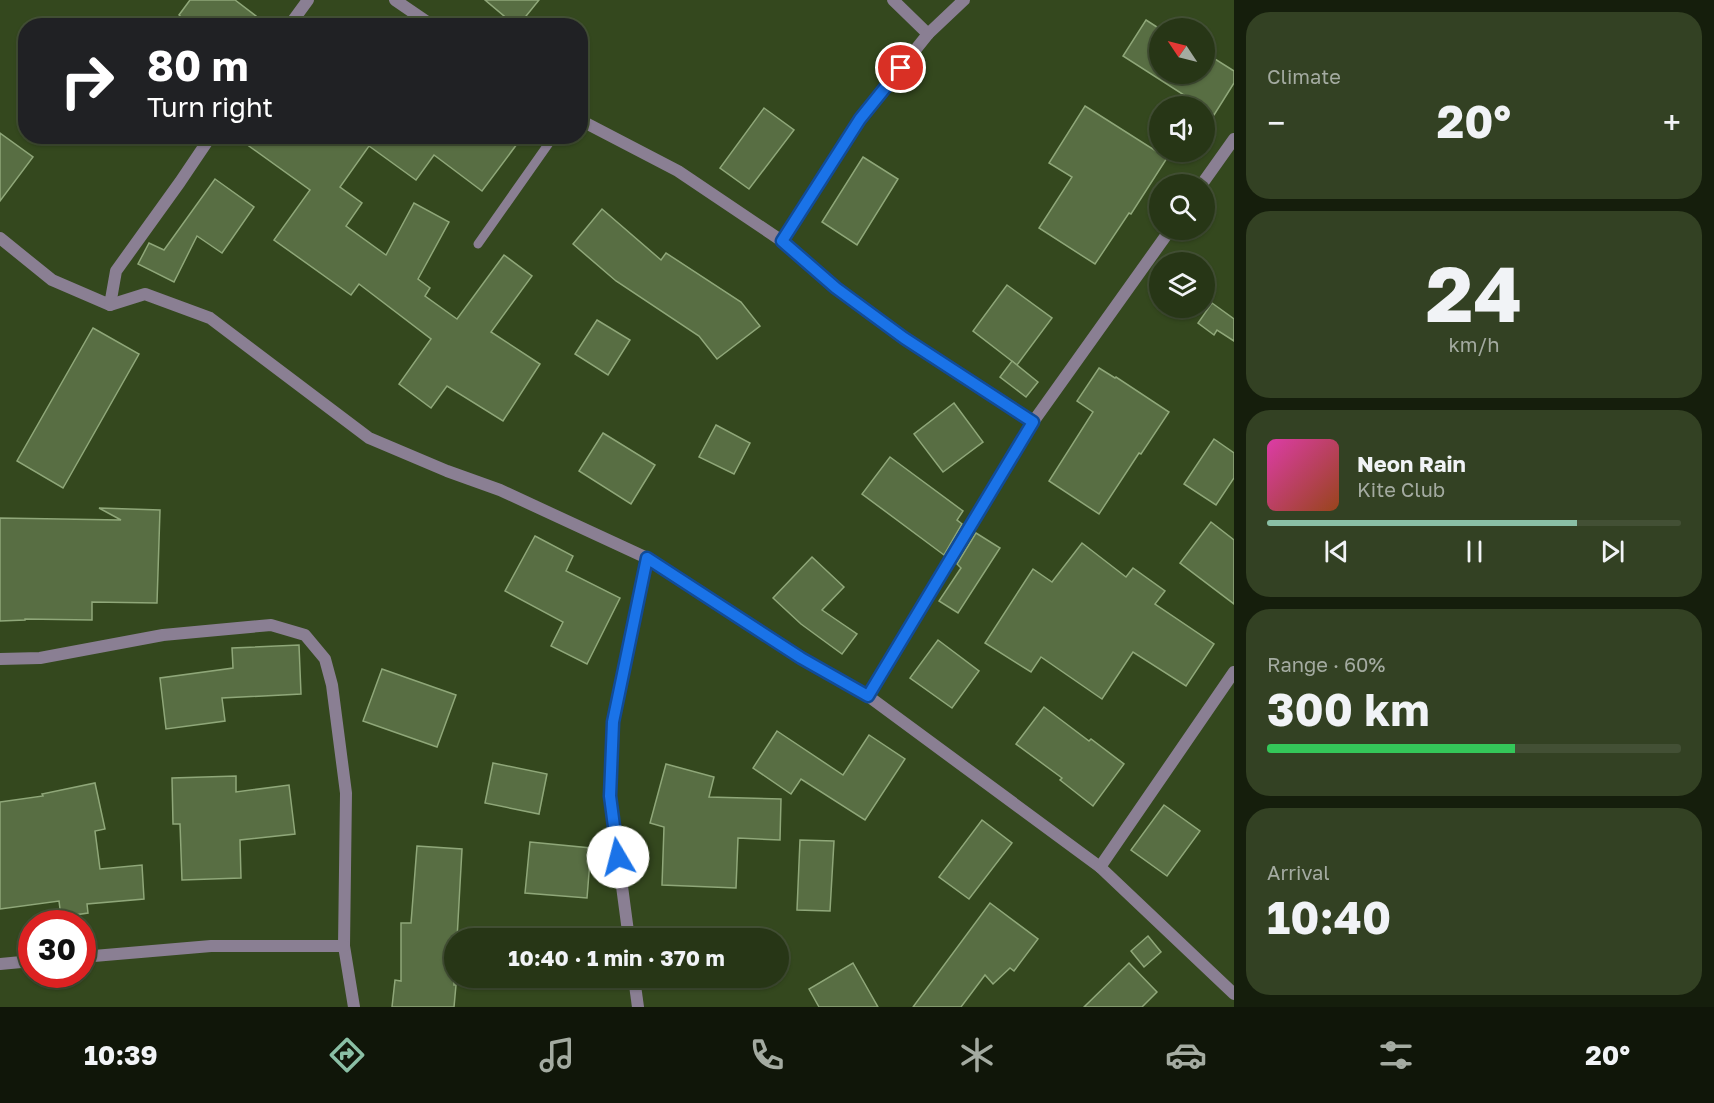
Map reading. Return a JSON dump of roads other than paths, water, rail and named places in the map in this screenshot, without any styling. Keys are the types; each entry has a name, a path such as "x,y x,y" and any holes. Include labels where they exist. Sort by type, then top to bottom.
{"street":[{"path":"295,18 308,0"},
{"path":"395,0 421,18"},
{"path":"893,0 928,34"},
{"path":"782,241 860,119 928,34 964,0"},
{"path":"588,124 678,171 782,241 836,288 904,338 1033,422"},
{"path":"1209,174 1234,139"},
{"path":"110,305 116,271 206,144"},
{"path":"0,238 52,280 110,305 145,294 210,318 369,438 447,471 500,490 647,558 801,658 868,696 1100,867 1234,993"},
{"path":"868,696 1033,422 1163,240"},
{"path":"628,928 610,796 613,722 647,558"},
{"path":"0,659 40,658 163,635 271,625 305,635 325,659 332,685 346,793 344,946 354,1007"},
{"path":"1100,867 1234,672"},
{"path":"96,956 212,946 344,946"},
{"path":"0,964 18,962"},
{"path":"635,988 638,1007"}],"lane":[{"path":"478,244 548,144"}]}
